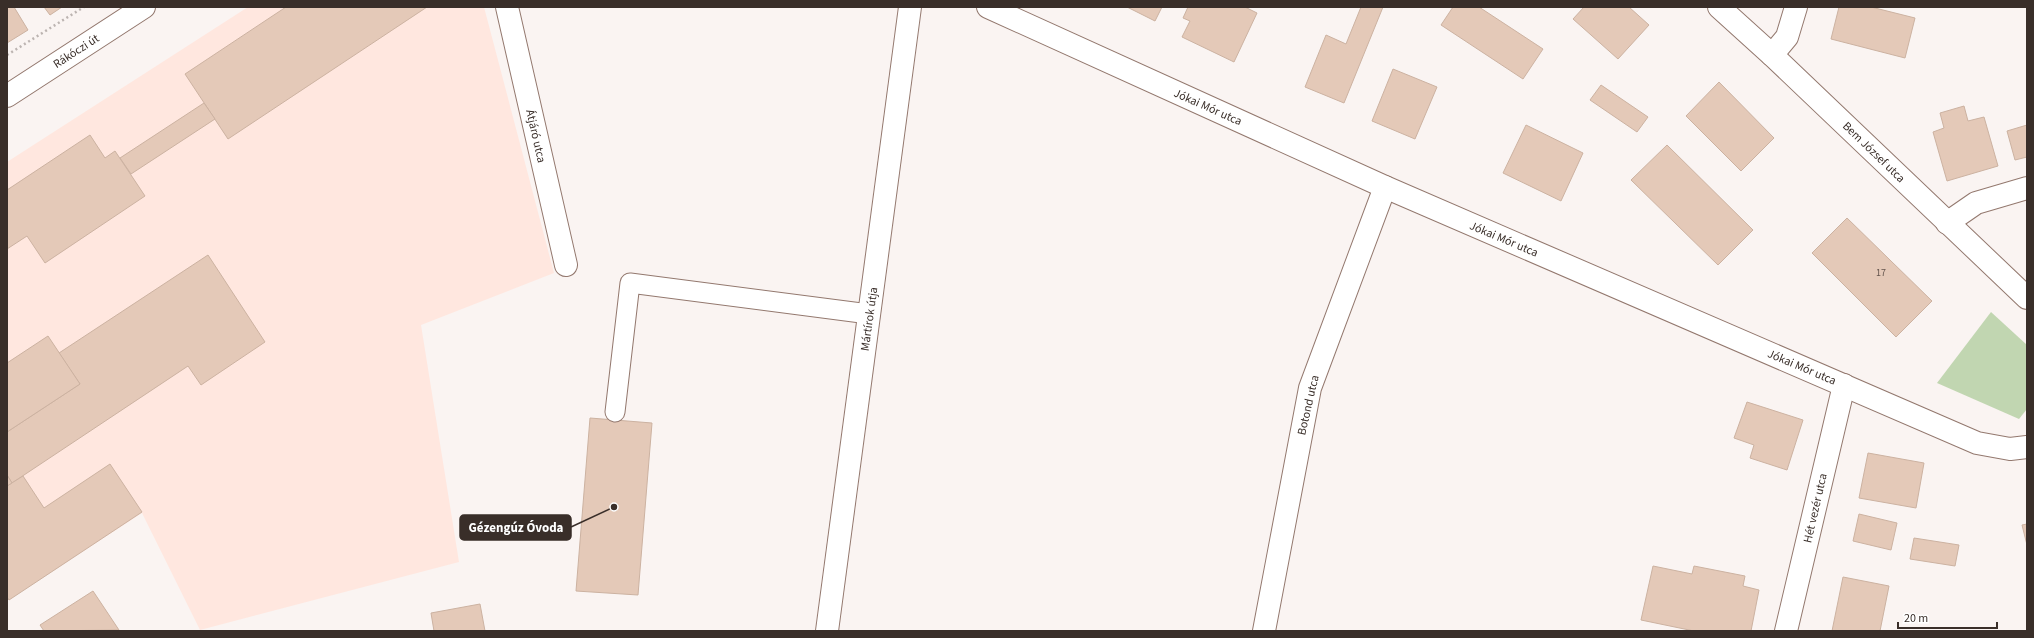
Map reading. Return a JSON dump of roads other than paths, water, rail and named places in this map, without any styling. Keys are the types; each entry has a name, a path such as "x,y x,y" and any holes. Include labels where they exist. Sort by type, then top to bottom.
{"street":[{"name":"Rákóczi út","path":"7,96 144,7"},
{"name":"Átjáró utca","path":"507,7 566,265"},
{"name":"Mártírok útja","path":"827,631 910,7"},
{"name":"Jókai Mór utca","path":"988,7 1385,187 1976,443 2010,449 2027,447"},
{"name":"Bem József utca","path":"1719,7 1772,55 2027,298"},
{"path":"1772,55 1787,37 1796,7"},
{"name":"Botond utca","path":"1264,631 1310,388 1385,187"},
{"path":"1947,222 1976,204 2027,188"},
{"name":"Hét vezér utca","path":"1786,631 1844,385"}],"lane":[{"path":"615,412 630,283 869,314"}],"place":[{"name":"Gézengúz Óvoda","path":"614,507"}]}
